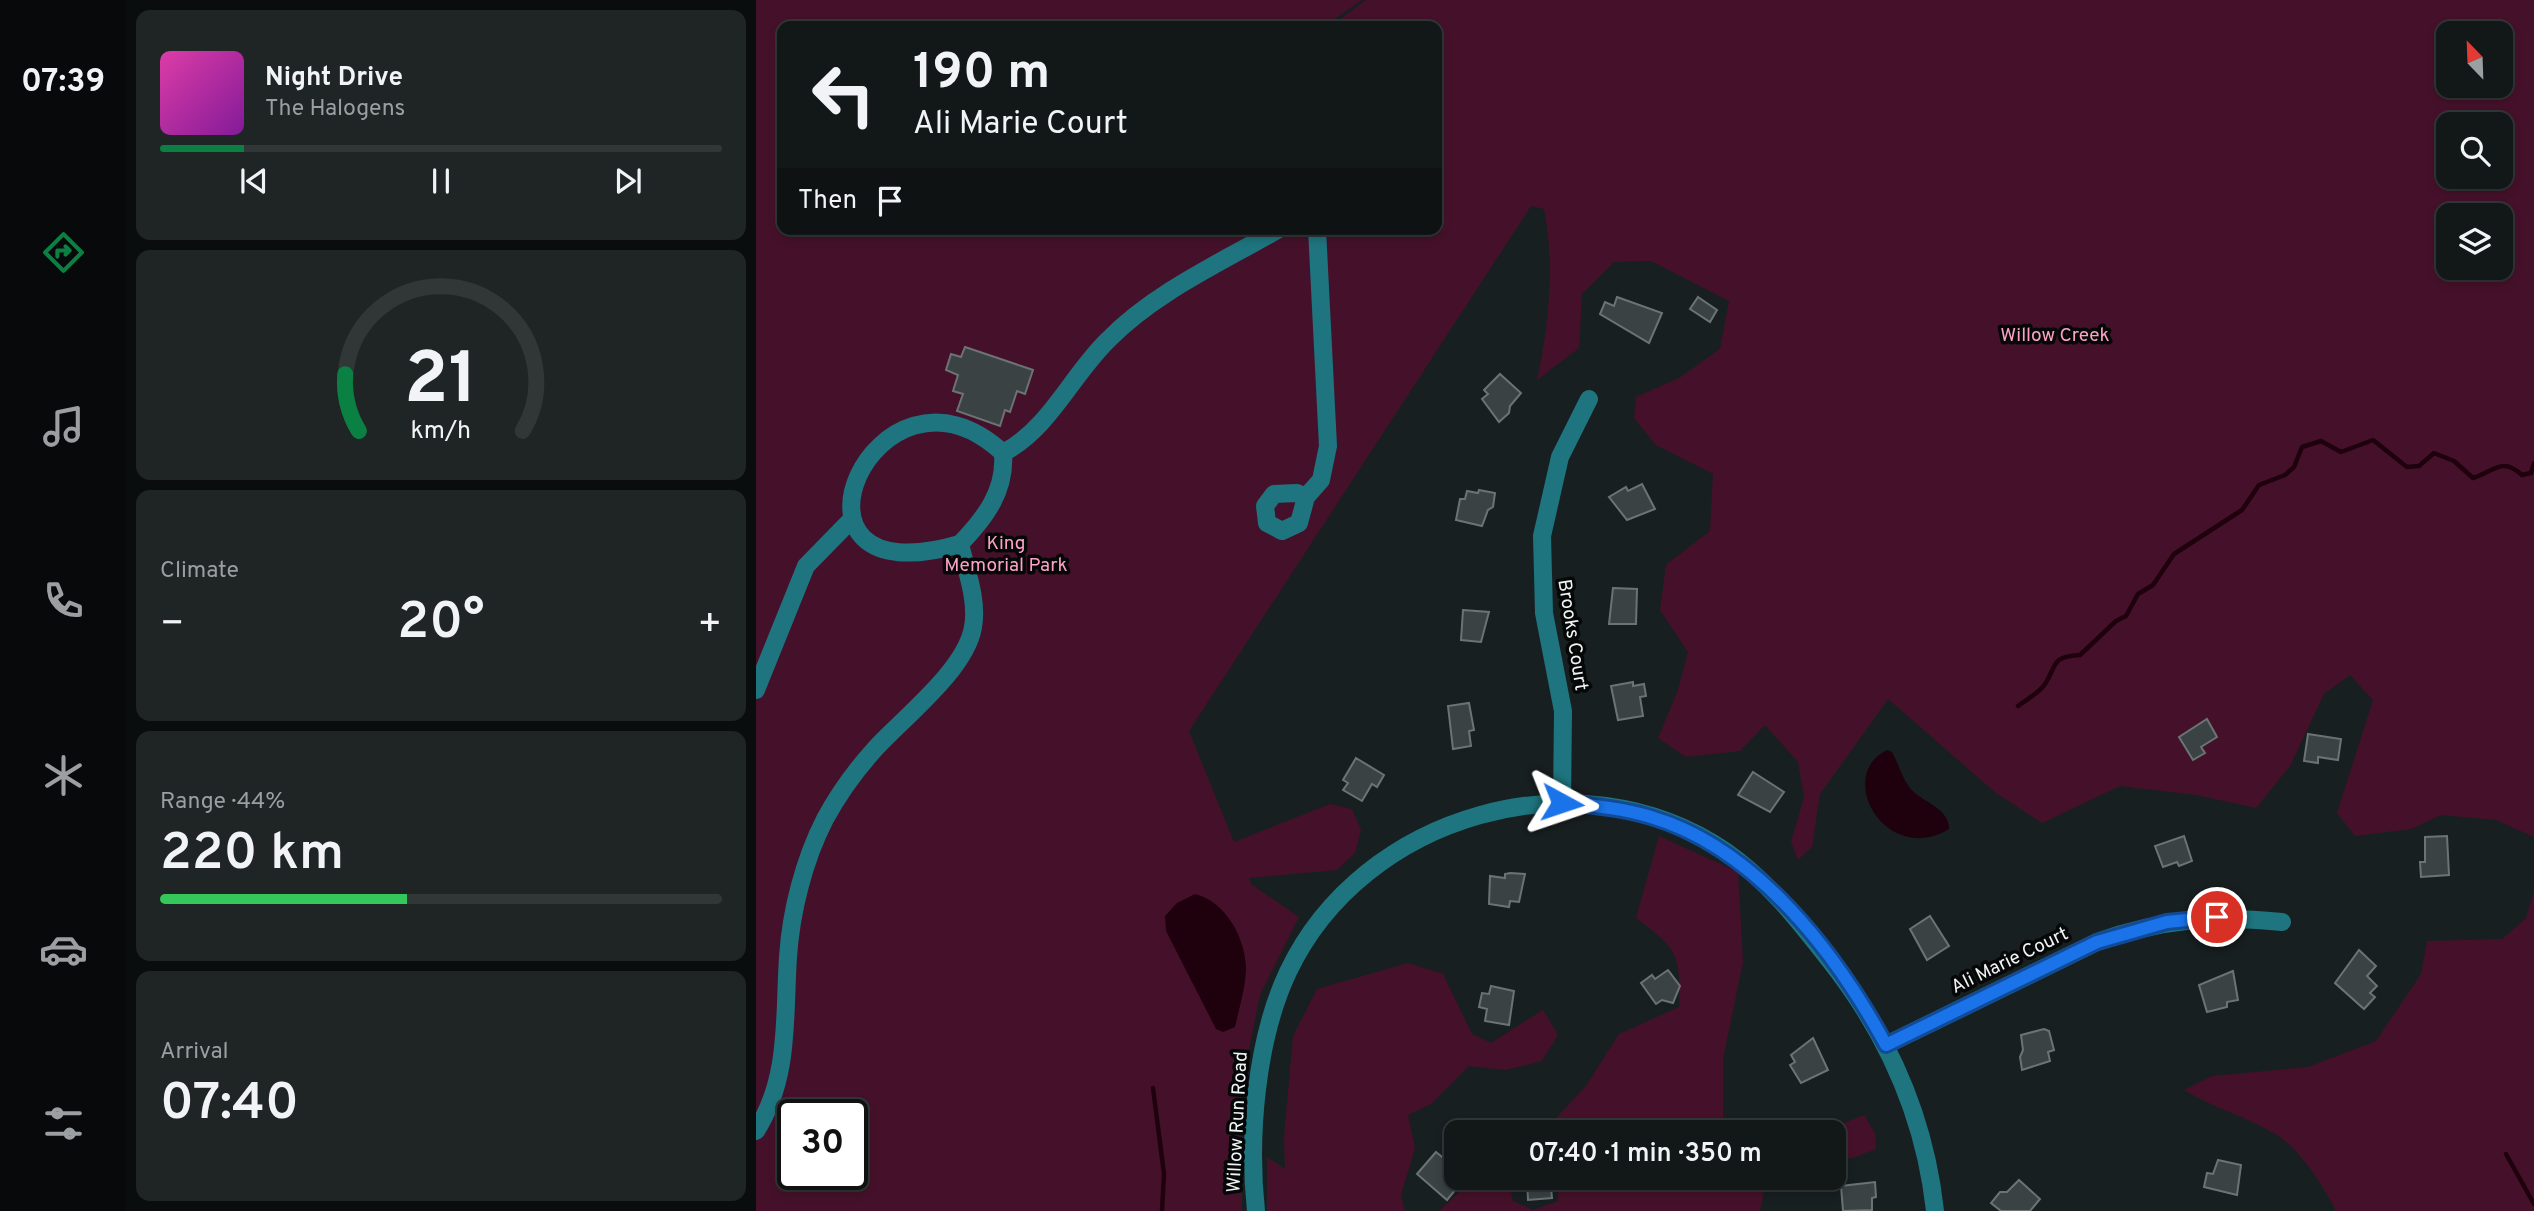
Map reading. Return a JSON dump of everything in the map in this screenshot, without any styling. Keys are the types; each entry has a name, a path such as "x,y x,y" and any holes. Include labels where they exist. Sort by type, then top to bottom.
{"street":[{"path":"1003,453 1034,432 1082,368 1109,338 1141,312 1269,235"},
{"path":"1306,497 1321,480 1328,446 1317,235"},
{"name":"Brooks Court","path":"1562,803 1563,711 1544,613 1542,536 1560,457 1589,399"},
{"path":"950,426 967,429 987,438 1003,453 1004,469 1000,487 977,526 960,544 924,551 891,550 865,538 851,520 849,507 859,472 879,446 913,427 950,426"},
{"path":"756,690 806,566 851,520"},
{"path":"756,1132 774,1098 779,1077 792,923 810,855 825,819 872,752 954,666 967,646 973,628 974,606 960,544"},
{"name":"Willow Run Road","path":"1255,1211 1254,1160 1264,1042 1288,971 1309,936 1332,906 1361,877 1398,850 1432,831 1500,809 1562,803 1622,810 1653,817 1722,849 1751,871 1796,916 1853,990 1886,1045 1925,1144 1935,1211"},
{"name":"Ali Marie Court","path":"1886,1045 2097,942 2132,930 2201,918 2282,922"}],"green space":[{"path":"756,0 1362,0 1331,21 777,21 777,235 1442,235 1442,21 1338,21 1366,0 2534,0 2534,837 2496,820 2441,815 2411,829 2355,836 2337,813 2373,700 2350,675 2324,694 2290,766 2256,808 2196,795 2120,786 2042,823 1996,793 1888,699 1820,794 1812,847 1798,860 1791,842 1804,797 1798,762 1765,725 1740,751 1686,757 1658,738 1678,690 1688,652 1660,610 1666,565 1710,531 1713,474 1656,445 1634,418 1636,397 1679,378 1720,349 1729,301 1651,261 1614,262 1582,294 1579,348 1537,380 1545,338 1550,273 1544,209 1531,206 1189,731 1234,842 1330,804 1352,809 1361,830 1355,853 1337,870 1249,878 1251,884 1299,917 1260,995 1242,1084 1242,1211 756,1211"},
{"path":"1659,836 1738,872 1743,962 1723,1059 1723,1118 1726,1120 1554,1120 1586,1086 1619,1034 1679,1007 1679,975 1674,955 1661,938 1636,918"},
{"path":"2534,891 2534,1211 2336,1211 2311,1170 2286,1142 2266,1129 2184,1090 2212,1076 2308,1067 2376,1041 2421,974 2427,941 2502,939 2526,918"},
{"path":"1408,963 1443,974 1472,1034 1491,1043 1543,1010 1558,1035 1542,1061 1505,1070 1469,1066 1431,1104 1408,1115 1415,1148 1401,1195 1405,1211 1267,1211 1267,1157 1285,1169 1284,1137 1293,1036 1317,989"},
{"path":"1864,1115 1875,1133 1876,1149 1846,1158 1846,1122"},
{"path":"1462,1190 1511,1190 1513,1201 1533,1210 1558,1201 1558,1190 1764,1190 1760,1211 1439,1211"}],"shaded area":[{"path":"1887,750 1892,752 1909,787 1945,815 1949,829 1926,838 1905,836 1888,828 1875,814 1867,796 1865,779 1872,762"},
{"path":"1195,894 1206,898 1224,912 1237,933 1245,956 1245,982 1235,1027 1223,1032 1216,1029 1166,931 1165,916 1177,903"}],"building":[{"path":"1617,297 1662,313 1649,343 1600,314 1605,302 1614,306"},
{"path":"1698,297 1717,310 1710,322 1690,309"},
{"path":"965,347 1033,370 1025,394 1017,391 1010,412 1005,410 1000,426 957,411 963,394 953,391 958,375 946,370 951,354 961,357"},
{"path":"1500,374 1521,393 1510,406 1509,413 1499,422 1482,399 1488,394 1484,390"},
{"path":"1642,484 1655,509 1627,520 1609,497 1626,487 1628,491"},
{"path":"1479,490 1495,493 1493,507 1488,510 1482,526 1456,520 1460,499 1465,499 1467,491 1478,493"},
{"path":"1613,588 1637,589 1636,624 1609,624"},
{"path":"1463,610 1489,612 1481,642 1461,640"},
{"path":"1633,682 1633,686 1644,684 1646,696 1640,697 1643,716 1618,720 1611,686"},
{"path":"1469,703 1474,730 1469,731 1471,746 1453,749 1448,706"},
{"path":"2207,719 2217,737 2201,747 2205,753 2193,760 2179,737"},
{"path":"2308,734 2341,739 2338,760 2318,757 2318,763 2304,761"},
{"path":"1356,758 1384,775 1377,787 1372,784 1362,801 1343,790 1348,783 1343,780"},
{"path":"1753,772 1784,792 1770,812 1738,795"},
{"path":"2184,836 2192,861 2179,866 2177,862 2163,867 2155,846"},
{"path":"2447,836 2449,875 2421,877 2420,862 2425,862 2425,837"},
{"path":"1505,874 1525,874 1519,902 1510,901 1509,907 1489,904 1490,876 1505,878"},
{"path":"1930,916 1949,946 1927,960 1910,929"},
{"path":"2359,950 2376,966 2367,976 2377,986 2370,993 2375,997 2364,1009 2335,983"},
{"path":"1668,970 1680,986 1673,1003 1662,1000 1656,1004 1641,983 1652,975 1655,979"},
{"path":"2233,971 2238,1000 2227,1002 2227,1007 2207,1012 2199,985"},
{"path":"1491,986 1514,991 1509,1025 1485,1021 1487,1009 1479,1007 1482,993 1489,994"},
{"path":"2044,1029 2049,1031 2054,1050 2048,1052 2050,1061 2022,1070 2021,1035"},
{"path":"1813,1038 1828,1070 1801,1083 1790,1065 1795,1062 1791,1055"},
{"path":"1436,1152 1444,1159 1444,1190 1455,1190 1447,1200 1417,1174"},
{"path":"2218,1160 2241,1165 2237,1195 2204,1187 2207,1173 2213,1174"},
{"path":"2019,1180 2040,1199 2030,1211 2001,1211 1991,1203 2000,1192 2007,1192"},
{"path":"1875,1182 1876,1197 1872,1198 1872,1210 1843,1211 1841,1190 1846,1190 1846,1185"},
{"path":"1528,1190 1551,1190 1552,1198 1528,1200"}],"waterway":[{"path":"2018,706 2042,687 2059,660 2080,655 2116,621 2126,616 2138,594 2153,585 2174,554 2242,510 2259,485 2285,475 2294,467 2302,447 2321,441 2341,452 2373,440 2407,467 2419,466 2434,453 2454,461 2473,478 2503,466 2515,469 2522,475 2531,473 2534,463"},
{"path":"1153,1088 1164,1174 1162,1211"},
{"path":"2506,1154 2534,1204"}],"route":[{"path":"1562,803 1622,810 1653,817 1722,849 1751,871 1796,916 1853,990 1886,1045 2097,942 2167,922 2217,917"}],"park label":[{"name":"Willow Creek","path":"2055,336"},
{"name":"King Memorial Park","path":"1006,555"}]}
